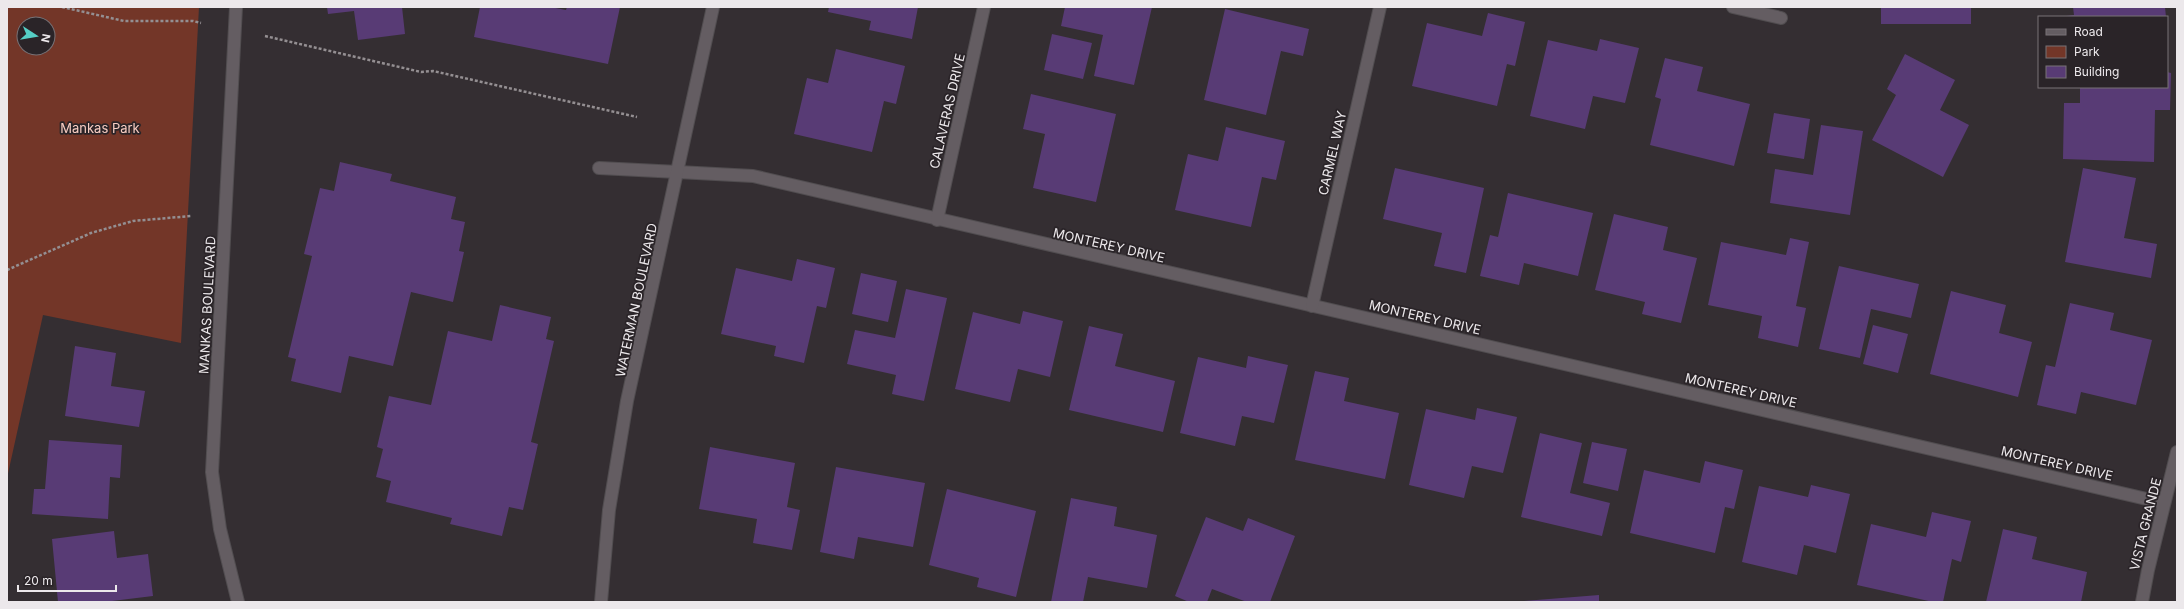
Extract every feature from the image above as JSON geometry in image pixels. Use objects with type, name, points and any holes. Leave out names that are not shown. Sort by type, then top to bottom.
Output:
[{"type":"street","name":"MANKAS BOULEVARD","points":[[236,7],[212,472],[220,528],[238,602]]},
{"type":"street","name":"WATERMAN BOULEVARD","points":[[601,602],[609,510],[628,401],[713,7]]},
{"type":"street","name":"CALAVERAS DRIVE","points":[[937,220],[984,7]]},
{"type":"street","name":"CARMEL WAY","points":[[1312,306],[1380,7]]},
{"type":"street","points":[[1733,7],[1781,18]]},
{"type":"street","name":"MONTEREY DRIVE","points":[[598,168],[753,176],[2164,504]]},
{"type":"street","name":"VISTA GRANDE","points":[[2142,602],[2148,570],[2177,452]]},
{"type":"path","points":[[62,7],[124,21],[193,21],[201,23]]},
{"type":"path","points":[[265,36],[421,72],[433,71],[637,117]]},
{"type":"path","points":[[7,270],[91,233],[133,221],[191,216]]},
{"type":"green space","name":"Mankas Park","points":[[7,7],[199,7],[181,343],[43,315],[7,478]]},
{"type":"building","points":[[327,7],[402,7],[405,34],[358,40],[354,11],[328,14]]},
{"type":"building","points":[[480,7],[550,7],[566,10],[567,7],[620,7],[608,64],[474,37]]},
{"type":"building","points":[[829,7],[918,7],[912,39],[869,30],[871,21],[828,12]]},
{"type":"building","points":[[1065,7],[1152,7],[1134,85],[1094,76],[1103,35],[1061,26]]},
{"type":"building","points":[[1881,7],[1971,7],[1971,24],[1881,24]]},
{"type":"building","points":[[2073,7],[2165,7],[2166,16],[2066,16],[2074,15]]},
{"type":"building","points":[[1225,9],[1309,29],[1303,56],[1281,51],[1266,115],[1204,100]]},
{"type":"building","points":[[1488,13],[1525,22],[1515,66],[1507,64],[1497,106],[1412,86],[1427,23],[1482,36]]},
{"type":"building","points":[[1052,34],[1092,43],[1083,79],[1044,70]]},
{"type":"building","points":[[1600,39],[1639,48],[1625,103],[1593,96],[1585,129],[1530,116],[1548,40],[1597,51]]},
{"type":"building","points":[[836,49],[905,66],[896,104],[884,101],[872,152],[794,134],[807,78],[828,83]]},
{"type":"building","points":[[1905,54],[1955,80],[1940,110],[1969,125],[1943,177],[1872,140],[1896,95],[1887,89]]},
{"type":"building","points":[[1665,58],[1703,67],[1697,91],[1750,104],[1734,166],[1650,145],[1661,99],[1655,97]]},
{"type":"building","points":[[2168,72],[2171,73],[2170,110],[2155,110],[2154,162],[2063,159],[2064,103],[2080,103],[2080,88],[2168,88]]},
{"type":"building","points":[[1031,94],[1116,114],[1096,202],[1033,188],[1045,134],[1023,129]]},
{"type":"building","points":[[1774,113],[1810,119],[1804,159],[1767,153]]},
{"type":"building","points":[[1821,125],[1863,131],[1850,215],[1770,203],[1775,169],[1813,175]]},
{"type":"building","points":[[1226,127],[1285,141],[1276,180],[1262,177],[1251,227],[1175,210],[1188,154],[1218,161]]},
{"type":"building","points":[[340,162],[392,174],[390,181],[456,197],[451,219],[465,222],[459,251],[464,252],[453,302],[411,292],[393,366],[349,356],[341,393],[291,381],[296,359],[288,357],[312,256],[304,254],[320,188],[334,191]]},
{"type":"building","points":[[1395,168],[1484,188],[1466,273],[1434,266],[1442,233],[1383,219]]},
{"type":"building","points":[[2083,168],[2136,178],[2124,238],[2157,244],[2151,278],[2065,262]]},
{"type":"building","points":[[1508,193],[1593,213],[1578,276],[1524,263],[1519,285],[1480,276],[1490,235],[1498,237]]},
{"type":"building","points":[[1614,214],[1668,227],[1663,250],[1697,258],[1681,323],[1642,314],[1645,302],[1595,290]]},
{"type":"building","points":[[1790,238],[1809,242],[1796,306],[1806,308],[1798,347],[1758,338],[1762,316],[1708,305],[1721,242],[1786,255]]},
{"type":"building","points":[[797,259],[835,268],[826,308],[817,306],[804,363],[774,356],[776,346],[721,334],[736,268],[792,281]]},
{"type":"building","points":[[1839,266],[1919,284],[1911,318],[1871,309],[1860,358],[1819,349]]},
{"type":"building","points":[[861,273],[897,281],[888,322],[852,314]]},
{"type":"building","points":[[906,289],[947,298],[924,401],[892,394],[896,375],[847,364],[855,330],[895,338]]},
{"type":"building","points":[[1951,291],[2006,305],[1999,333],[2032,342],[2018,397],[1930,374]]},
{"type":"building","points":[[2070,303],[2114,313],[2110,330],[2152,340],[2136,405],[2081,392],[2076,414],[2037,405],[2046,365],[2055,367]]},
{"type":"building","points":[[500,305],[551,317],[546,339],[554,341],[531,442],[538,444],[523,510],[509,507],[502,536],[450,524],[452,518],[386,502],[391,481],[376,477],[383,449],[377,447],[389,396],[431,405],[448,331],[492,341]]},
{"type":"building","points":[[1023,311],[1063,321],[1050,377],[1018,369],[1010,402],[955,389],[973,312],[1020,324]]},
{"type":"building","points":[[1873,325],[1908,334],[1898,373],[1863,364]]},
{"type":"building","points":[[1089,326],[1123,334],[1115,366],[1175,381],[1163,432],[1069,410]]},
{"type":"building","points":[[75,346],[116,353],[111,386],[145,391],[139,427],[65,416]]},
{"type":"building","points":[[1248,356],[1288,365],[1274,423],[1242,416],[1235,446],[1180,433],[1198,357],[1246,368]]},
{"type":"building","points":[[1315,371],[1349,378],[1344,401],[1399,413],[1385,479],[1295,460]]},
{"type":"building","points":[[1477,408],[1517,417],[1503,473],[1472,466],[1464,498],[1409,485],[1426,409],[1475,420]]},
{"type":"building","points":[[1540,433],[1582,443],[1570,493],[1610,503],[1602,536],[1521,517]]},
{"type":"building","points":[[49,440],[122,445],[120,478],[110,477],[108,519],[32,514],[34,489],[45,489]]},
{"type":"building","points":[[1592,442],[1627,449],[1618,491],[1583,483]]},
{"type":"building","points":[[710,447],[795,463],[787,507],[800,510],[792,550],[753,543],[757,519],[699,509]]},
{"type":"building","points":[[1705,461],[1743,470],[1734,509],[1725,507],[1715,553],[1630,533],[1644,470],[1700,483]]},
{"type":"building","points":[[836,467],[925,483],[913,547],[858,537],[854,559],[820,552]]},
{"type":"building","points":[[1811,485],[1850,494],[1836,553],[1804,545],[1797,575],[1742,562],[1759,486],[1808,497]]},
{"type":"building","points":[[947,489],[1036,511],[1016,597],[977,587],[979,578],[929,565]]},
{"type":"building","points":[[1071,498],[1117,507],[1114,526],[1157,535],[1147,588],[1088,577],[1083,602],[1051,602]]},
{"type":"building","points":[[1932,512],[1971,521],[1961,562],[1952,559],[1943,602],[1933,602],[1857,585],[1871,524],[1926,537]]},
{"type":"building","points":[[1206,517],[1243,531],[1248,518],[1295,536],[1270,602],[1247,602],[1212,589],[1207,602],[1189,602],[1175,596]]},
{"type":"building","points":[[2003,529],[2037,537],[2032,559],[2087,572],[2081,602],[1986,602]]},
{"type":"building","points":[[114,531],[117,558],[148,554],[153,596],[104,602],[58,602],[52,539]]},
{"type":"building","points":[[1599,595],[1599,602],[1524,602],[1524,601]]}]
